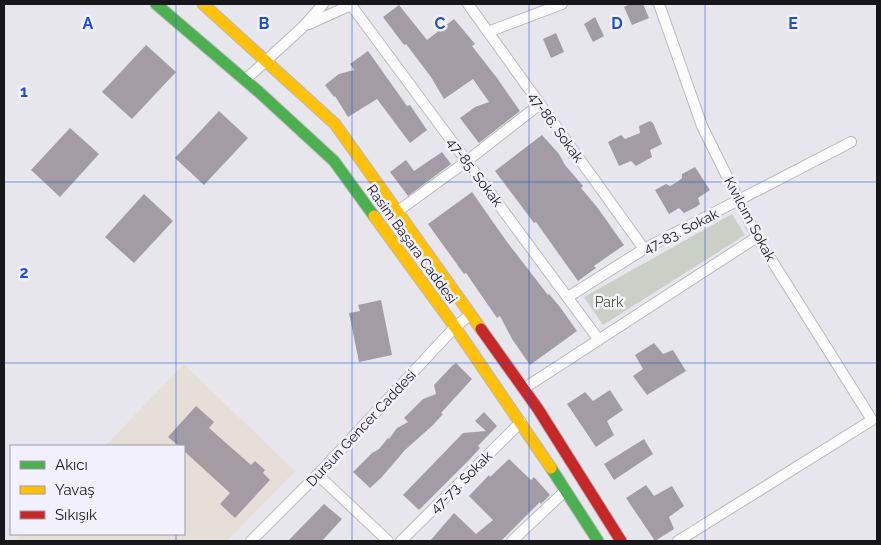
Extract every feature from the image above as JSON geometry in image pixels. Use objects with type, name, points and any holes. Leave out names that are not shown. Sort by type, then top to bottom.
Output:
[{"type":"street","name":"Rasim Başara Caddesi","points":[[156,4],[245,80],[334,161],[455,327],[521,422],[598,541]]},
{"type":"street","name":"Rasim Başara Caddesi","points":[[202,4],[335,124],[538,408],[620,541]]},
{"type":"street","points":[[245,80],[306,25],[323,4]]},
{"type":"street","points":[[306,25],[352,4]]},
{"type":"street","name":"47-85. Sokak","points":[[352,4],[599,340]]},
{"type":"street","name":"47-86. Sokak","points":[[468,4],[644,250]]},
{"type":"street","points":[[488,32],[562,4]]},
{"type":"street","name":"Kıvılcım Sokak","points":[[659,4],[702,126],[757,237],[872,420],[678,541]]},
{"type":"street","points":[[398,211],[467,161],[540,104]]},
{"type":"street","name":"47-83. Sokak","points":[[568,297],[644,250],[851,142]]},
{"type":"street","points":[[523,389],[757,237]]},
{"type":"street","name":"Dursun Gencer Caddesi","points":[[251,541],[318,474],[455,327],[470,315]]},
{"type":"street","name":"47-73. Sokak","points":[[400,541],[521,422]]},
{"type":"street","points":[[318,474],[388,541]]},
{"type":"street","points":[[512,541],[565,491]]},
{"type":"shaded area","points":[[184,364],[295,471],[227,541],[13,541],[19,535],[185,535],[185,445],[106,445]]},
{"type":"green space","name":"Park","points":[[732,214],[745,235],[603,325],[584,297]]},
{"type":"building","points":[[630,4],[643,4],[649,18],[632,25],[624,7]]},
{"type":"building","points":[[399,5],[427,40],[454,19],[475,44],[472,46],[520,111],[479,143],[460,118],[475,107],[489,102],[473,79],[444,99],[431,77],[383,17]]},
{"type":"building","points":[[595,17],[604,36],[593,42],[584,24]]},
{"type":"building","points":[[556,33],[564,52],[551,58],[543,39]]},
{"type":"building","points":[[146,45],[176,72],[132,119],[102,92]]},
{"type":"building","points":[[368,51],[407,106],[410,105],[427,130],[410,143],[377,99],[348,117],[335,96],[325,85],[339,74],[354,70],[350,64]]},
{"type":"building","points":[[219,111],[248,138],[204,185],[175,158]]},
{"type":"building","points":[[650,121],[653,123],[662,144],[650,150],[652,157],[636,166],[631,161],[619,166],[608,142],[621,135],[625,139],[640,133],[639,126]]},
{"type":"building","points":[[70,128],[99,154],[60,197],[31,170]]},
{"type":"building","points":[[542,135],[583,186],[581,188],[624,245],[594,266],[596,268],[578,281],[536,222],[534,223],[495,171]]},
{"type":"building","points":[[442,152],[451,164],[408,196],[390,172],[406,160],[414,171]]},
{"type":"building","points":[[695,167],[710,190],[698,198],[700,204],[696,207],[684,213],[679,208],[669,214],[655,190],[666,184],[670,186],[677,182],[682,178],[682,174]]},
{"type":"building","points":[[472,192],[507,242],[577,331],[530,365],[512,339],[500,316],[497,318],[466,273],[464,274],[428,224]]},
{"type":"building","points":[[144,194],[173,221],[134,263],[105,237]]},
{"type":"building","points":[[381,300],[392,355],[359,362],[349,313],[360,311],[358,305]]},
{"type":"building","points":[[654,343],[663,354],[673,350],[686,371],[647,395],[633,376],[643,369],[635,355]]},
{"type":"building","points":[[456,363],[472,379],[441,413],[443,414],[433,425],[405,450],[370,488],[353,472],[389,439],[397,428],[408,422],[404,418],[423,399],[436,394],[434,385]]},
{"type":"building","points":[[610,390],[623,410],[607,421],[614,435],[596,447],[567,404],[585,392],[593,401]]},
{"type":"building","points":[[196,406],[214,422],[209,428],[251,465],[255,461],[265,470],[263,473],[270,480],[235,518],[220,504],[230,493],[185,452],[185,445],[178,445],[168,437]]},
{"type":"building","points":[[484,412],[497,426],[478,446],[480,448],[470,459],[419,510],[403,495],[463,433],[486,431],[475,421]]},
{"type":"building","points":[[644,439],[653,454],[614,480],[604,464]]},
{"type":"building","points":[[509,459],[531,480],[534,477],[550,495],[541,504],[540,502],[501,541],[430,541],[454,513],[476,534],[493,520],[469,496],[489,475],[490,477]]},
{"type":"building","points":[[646,485],[654,496],[672,486],[684,506],[669,517],[674,529],[655,541],[626,498]]},
{"type":"building","points":[[324,504],[342,519],[322,541],[288,541]]},
{"type":"traffic: fast","points":[[156,4],[259,92],[334,161],[374,216]]},
{"type":"traffic: fast","points":[[551,468],[598,541]]},
{"type":"traffic: slow","points":[[203,4],[335,124],[481,329]]},
{"type":"traffic: slow","points":[[374,216],[455,327],[551,468]]},
{"type":"traffic: jam","points":[[481,329],[538,409],[621,541]]}]
